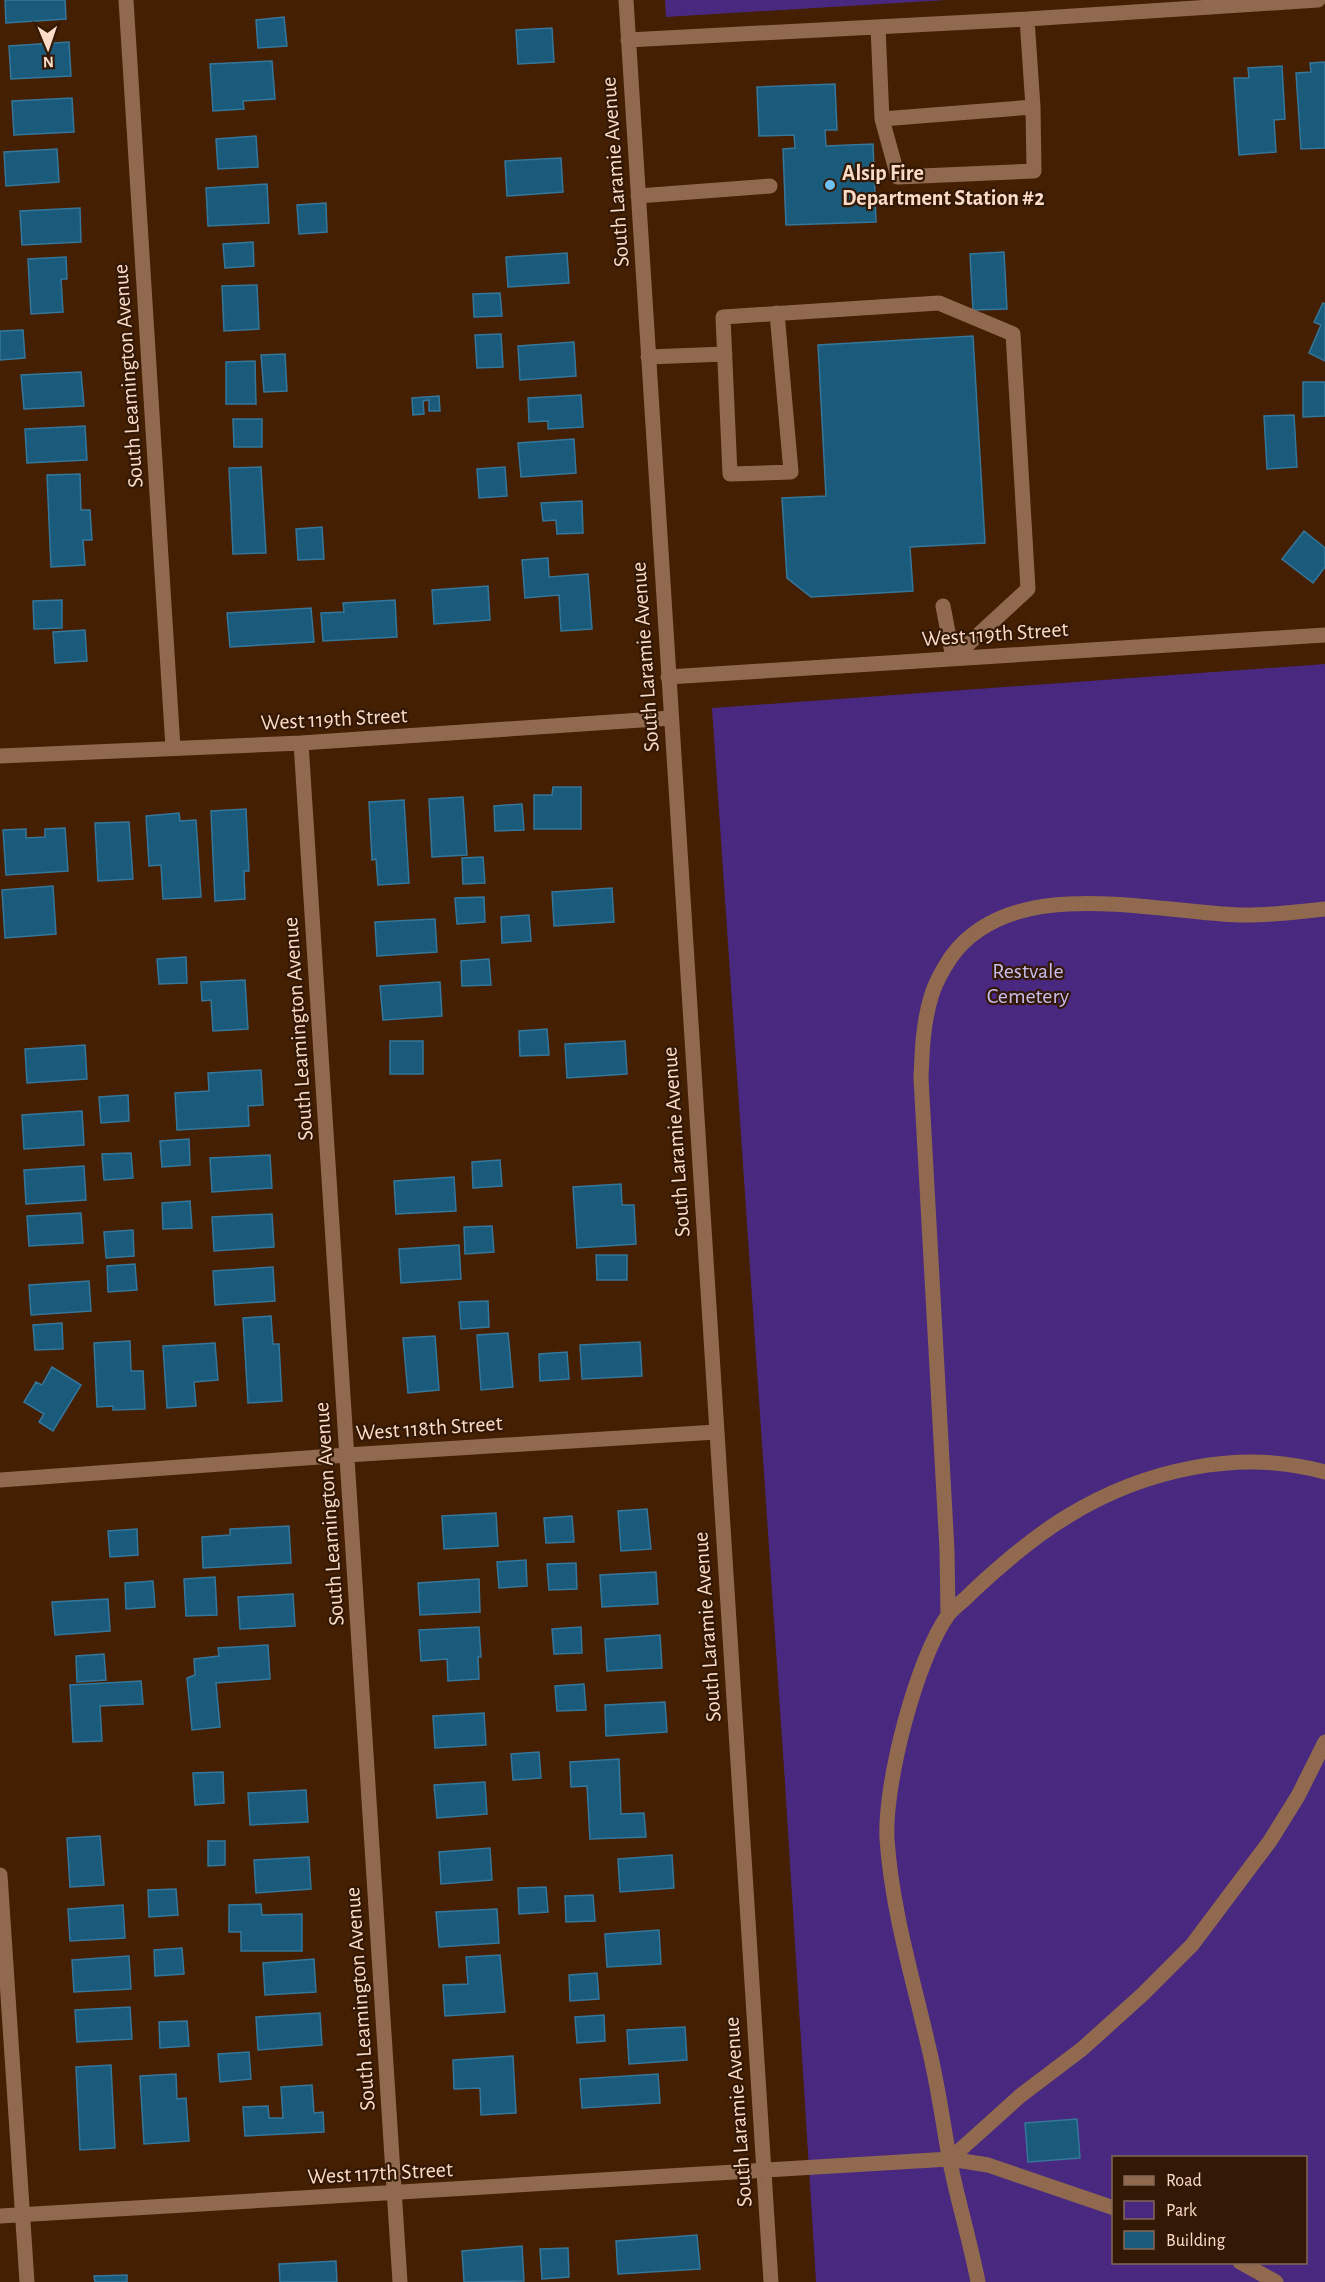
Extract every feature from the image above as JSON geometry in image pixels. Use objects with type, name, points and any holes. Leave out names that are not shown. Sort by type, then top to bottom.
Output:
[{"type":"street","name":"South Leamington Avenue","points":[[126,0],[173,748]]},
{"type":"street","name":"South Laramie Avenue","points":[[626,0],[771,2282]]},
{"type":"street","points":[[628,40],[1027,19],[1318,0]]},
{"type":"street","points":[[878,27],[882,120],[898,177],[1034,171],[1033,107],[1027,19]]},
{"type":"street","points":[[882,120],[1033,107]]},
{"type":"street","points":[[638,196],[770,186]]},
{"type":"street","points":[[777,313],[791,472],[730,474],[723,317],[777,313],[939,303],[1013,334],[1028,589],[953,658]]},
{"type":"street","points":[[648,357],[724,354]]},
{"type":"street","points":[[943,606],[953,658]]},
{"type":"street","name":"West 119th Street","points":[[668,677],[1325,635]]},
{"type":"street","name":"West 119th Street","points":[[0,756],[301,743],[671,718]]},
{"type":"street","name":"South Leamington Avenue","points":[[301,743],[400,2282]]},
{"type":"street","points":[[948,1615],[947,1550],[921,1078],[923,1035],[931,995],[944,968],[962,943],[989,924],[1017,912],[1050,905],[1081,903],[1241,915],[1325,909]]},
{"type":"street","name":"West 118th Street","points":[[0,1479],[716,1432]]},
{"type":"street","points":[[978,2282],[950,2159],[944,2117],[903,1945],[887,1838],[889,1795],[899,1747],[927,1656],[948,1615],[986,1580],[1048,1528],[1117,1490],[1197,1467],[1236,1462],[1269,1462],[1325,1472]]},
{"type":"street","points":[[950,2159],[1020,2096],[1082,2049],[1143,1994],[1192,1945],[1237,1888],[1270,1841],[1298,1796],[1325,1742]]},
{"type":"street","points":[[0,1875],[27,2282]]},
{"type":"street","name":"West 117th Street","points":[[0,2216],[950,2159],[988,2164],[1112,2208]]},
{"type":"street","points":[[1243,2264],[1276,2282]]},
{"type":"green space","points":[[665,0],[947,0],[666,17]]},
{"type":"green space","name":"Restvale Cemetery","points":[[1325,664],[1325,2282],[816,2282],[785,1783],[712,708]]},
{"type":"building","points":[[5,0],[65,0],[66,19],[6,23]]},
{"type":"building","points":[[284,17],[287,46],[258,48],[256,20]]},
{"type":"building","points":[[552,28],[554,62],[518,64],[516,30]]},
{"type":"building","points":[[69,42],[71,76],[11,79],[9,46]]},
{"type":"building","points":[[272,61],[275,99],[243,101],[244,109],[213,111],[210,64]]},
{"type":"building","points":[[1325,62],[1325,148],[1301,149],[1296,73],[1311,72],[1310,63]]},
{"type":"building","points":[[1282,66],[1285,119],[1274,120],[1276,152],[1239,155],[1234,78],[1249,78],[1248,68]]},
{"type":"building","name":"Alsip Fire Department Station #2","points":[[835,84],[837,130],[825,130],[826,146],[873,144],[876,222],[786,225],[783,149],[795,148],[794,135],[759,136],[757,87]]},
{"type":"building","points":[[72,98],[74,132],[14,135],[12,101]]},
{"type":"building","points":[[256,136],[258,167],[218,169],[216,139]]},
{"type":"building","points":[[57,149],[59,182],[6,186],[4,152]]},
{"type":"building","points":[[561,158],[563,192],[507,196],[505,161]]},
{"type":"building","points":[[267,184],[269,223],[208,226],[206,188]]},
{"type":"building","points":[[326,203],[327,232],[299,234],[297,205]]},
{"type":"building","points":[[80,208],[81,242],[22,245],[20,211]]},
{"type":"building","points":[[253,242],[254,266],[225,268],[223,244]]},
{"type":"building","points":[[1004,252],[1007,309],[973,310],[970,254]]},
{"type":"building","points":[[567,253],[569,283],[508,287],[506,257]]},
{"type":"building","points":[[66,257],[67,279],[61,279],[63,312],[31,314],[28,259]]},
{"type":"building","points":[[257,285],[259,329],[224,331],[222,286]]},
{"type":"building","points":[[500,293],[502,316],[474,317],[473,294]]},
{"type":"building","points":[[1323,303],[1325,304],[1325,361],[1309,353],[1321,325],[1314,322]]},
{"type":"building","points":[[23,330],[25,358],[0,360],[0,331]]},
{"type":"building","points":[[501,334],[503,367],[477,368],[475,335]]},
{"type":"building","points":[[973,336],[985,543],[910,547],[913,591],[811,597],[787,578],[782,498],[826,496],[818,345]]},
{"type":"building","points":[[574,342],[576,376],[520,380],[518,346]]},
{"type":"building","points":[[285,354],[287,391],[264,392],[261,355]]},
{"type":"building","points":[[255,361],[256,404],[226,404],[226,362]]},
{"type":"building","points":[[81,372],[84,406],[24,409],[21,375]]},
{"type":"building","points":[[1303,382],[1325,382],[1325,416],[1303,417]]},
{"type":"building","points":[[581,395],[583,427],[548,429],[548,421],[529,422],[528,398]]},
{"type":"building","points":[[439,396],[440,411],[429,411],[429,400],[423,401],[424,414],[413,415],[412,398]]},
{"type":"building","points":[[1294,415],[1297,467],[1267,469],[1264,416]]},
{"type":"building","points":[[233,419],[262,419],[262,447],[234,447]]},
{"type":"building","points":[[85,426],[87,460],[27,463],[25,429]]},
{"type":"building","points":[[574,439],[576,473],[521,477],[518,443]]},
{"type":"building","points":[[261,467],[266,553],[233,554],[229,468]]},
{"type":"building","points":[[505,467],[507,496],[479,498],[477,469]]},
{"type":"building","points":[[80,474],[81,510],[90,510],[92,540],[83,540],[85,565],[51,567],[47,475]]},
{"type":"building","points":[[582,501],[583,533],[557,534],[556,520],[543,521],[541,503]]},
{"type":"building","points":[[322,527],[324,559],[298,560],[296,529]]},
{"type":"building","points":[[1304,531],[1325,548],[1325,567],[1313,583],[1282,559]]},
{"type":"building","points":[[548,558],[549,577],[588,574],[592,629],[561,631],[559,595],[525,598],[522,560]]},
{"type":"building","points":[[488,586],[490,620],[434,624],[432,590]]},
{"type":"building","points":[[62,600],[62,628],[34,629],[33,601]]},
{"type":"building","points":[[395,600],[397,637],[323,641],[321,613],[344,612],[343,603]]},
{"type":"building","points":[[311,608],[314,642],[230,647],[227,613]]},
{"type":"building","points":[[85,630],[87,661],[55,663],[53,632]]},
{"type":"building","points":[[553,787],[581,787],[581,829],[534,829],[534,795],[552,795]]},
{"type":"building","points":[[463,797],[467,855],[432,857],[429,799]]},
{"type":"building","points":[[404,800],[409,883],[378,885],[376,859],[372,860],[369,802]]},
{"type":"building","points":[[522,804],[524,830],[495,831],[494,806]]},
{"type":"building","points":[[246,809],[249,871],[244,871],[245,899],[215,901],[211,811]]},
{"type":"building","points":[[179,813],[180,821],[196,820],[201,897],[163,899],[161,865],[149,866],[146,816]]},
{"type":"building","points":[[129,822],[133,879],[98,881],[95,823]]},
{"type":"building","points":[[65,828],[68,871],[6,875],[3,830],[26,829],[26,838],[45,837],[45,829]]},
{"type":"building","points":[[483,857],[485,883],[463,884],[462,858]]},
{"type":"building","points":[[53,886],[56,934],[5,938],[2,890]]},
{"type":"building","points":[[612,888],[614,922],[554,926],[552,892]]},
{"type":"building","points":[[484,897],[485,922],[457,924],[455,898]]},
{"type":"building","points":[[529,915],[531,941],[502,943],[501,917]]},
{"type":"building","points":[[435,919],[437,952],[377,956],[375,922]]},
{"type":"building","points":[[186,957],[187,983],[159,984],[157,959]]},
{"type":"building","points":[[489,959],[491,985],[462,986],[461,961]]},
{"type":"building","points":[[245,980],[248,1029],[213,1031],[211,1000],[202,1001],[201,982]]},
{"type":"building","points":[[440,982],[442,1016],[383,1020],[380,986]]},
{"type":"building","points":[[547,1029],[549,1055],[520,1056],[519,1031]]},
{"type":"building","points":[[390,1041],[423,1041],[423,1074],[390,1074]]},
{"type":"building","points":[[625,1041],[627,1074],[567,1078],[565,1044]]},
{"type":"building","points":[[85,1045],[87,1079],[27,1083],[25,1049]]},
{"type":"building","points":[[261,1070],[263,1105],[248,1106],[249,1126],[177,1130],[175,1093],[209,1091],[208,1073]]},
{"type":"building","points":[[128,1095],[129,1121],[101,1123],[99,1097]]},
{"type":"building","points":[[82,1111],[84,1145],[24,1149],[22,1115]]},
{"type":"building","points":[[189,1139],[190,1165],[162,1167],[160,1141]]},
{"type":"building","points":[[131,1153],[133,1178],[104,1180],[102,1154]]},
{"type":"building","points":[[270,1155],[272,1188],[212,1192],[210,1158]]},
{"type":"building","points":[[500,1160],[502,1186],[473,1188],[472,1162]]},
{"type":"building","points":[[84,1166],[86,1200],[26,1204],[24,1170]]},
{"type":"building","points":[[454,1177],[456,1211],[396,1214],[394,1181]]},
{"type":"building","points":[[621,1184],[622,1205],[634,1205],[636,1244],[577,1248],[573,1187]]},
{"type":"building","points":[[190,1201],[192,1228],[163,1229],[162,1203]]},
{"type":"building","points":[[81,1213],[83,1243],[29,1246],[27,1216]]},
{"type":"building","points":[[272,1214],[274,1247],[214,1251],[212,1217]]},
{"type":"building","points":[[492,1226],[494,1252],[465,1254],[464,1227]]},
{"type":"building","points":[[133,1230],[134,1256],[106,1258],[104,1232]]},
{"type":"building","points":[[459,1245],[461,1279],[401,1283],[399,1249]]},
{"type":"building","points":[[596,1255],[627,1255],[627,1280],[597,1280]]},
{"type":"building","points":[[135,1264],[137,1290],[108,1292],[107,1266]]},
{"type":"building","points":[[273,1267],[275,1301],[215,1305],[213,1271]]},
{"type":"building","points":[[89,1281],[91,1311],[31,1315],[29,1285]]},
{"type":"building","points":[[488,1301],[489,1327],[461,1329],[459,1302]]},
{"type":"building","points":[[271,1316],[273,1344],[279,1344],[282,1401],[248,1403],[243,1318]]},
{"type":"building","points":[[62,1323],[63,1349],[35,1350],[33,1325]]},
{"type":"building","points":[[508,1333],[513,1387],[481,1390],[477,1335]]},
{"type":"building","points":[[435,1336],[439,1390],[408,1393],[403,1338]]},
{"type":"building","points":[[130,1341],[131,1371],[143,1371],[145,1409],[113,1410],[113,1406],[97,1407],[94,1343]]},
{"type":"building","points":[[640,1342],[642,1376],[582,1379],[580,1345]]},
{"type":"building","points":[[215,1343],[218,1380],[194,1382],[196,1406],[167,1408],[163,1346]]},
{"type":"building","points":[[567,1352],[569,1379],[540,1381],[539,1354]]},
{"type":"building","points":[[52,1367],[81,1385],[53,1431],[39,1422],[44,1414],[24,1402],[36,1382],[42,1385]]},
{"type":"building","points":[[647,1509],[651,1549],[621,1551],[618,1511]]},
{"type":"building","points":[[496,1513],[498,1546],[444,1549],[442,1516]]},
{"type":"building","points":[[572,1516],[574,1542],[546,1543],[544,1518]]},
{"type":"building","points":[[289,1526],[291,1563],[203,1568],[202,1537],[230,1535],[230,1529]]},
{"type":"building","points":[[137,1529],[138,1555],[110,1557],[108,1531]]},
{"type":"building","points":[[526,1560],[527,1586],[499,1588],[497,1562]]},
{"type":"building","points":[[576,1563],[577,1589],[549,1590],[547,1564]]},
{"type":"building","points":[[656,1572],[658,1604],[602,1607],[600,1575]]},
{"type":"building","points":[[215,1577],[217,1615],[186,1616],[184,1579]]},
{"type":"building","points":[[479,1579],[480,1612],[420,1615],[418,1583]]},
{"type":"building","points":[[153,1581],[155,1607],[126,1609],[125,1583]]},
{"type":"building","points":[[293,1594],[295,1626],[240,1629],[238,1597]]},
{"type":"building","points":[[108,1599],[110,1631],[55,1635],[52,1602]]},
{"type":"building","points":[[479,1627],[481,1657],[478,1657],[479,1679],[448,1681],[447,1659],[421,1661],[419,1630]]},
{"type":"building","points":[[581,1627],[582,1653],[554,1654],[552,1629]]},
{"type":"building","points":[[660,1635],[662,1668],[607,1671],[605,1639]]},
{"type":"building","points":[[268,1645],[270,1679],[216,1683],[220,1727],[192,1730],[187,1678],[195,1675],[194,1659],[219,1656],[218,1648]]},
{"type":"building","points":[[104,1654],[106,1680],[77,1682],[76,1656]]},
{"type":"building","points":[[141,1681],[143,1704],[100,1706],[102,1741],[73,1742],[70,1685]]},
{"type":"building","points":[[584,1684],[586,1710],[557,1711],[555,1686]]},
{"type":"building","points":[[665,1702],[667,1732],[606,1736],[605,1705]]},
{"type":"building","points":[[484,1713],[486,1745],[435,1748],[433,1716]]},
{"type":"building","points":[[539,1752],[541,1778],[513,1780],[511,1754]]},
{"type":"building","points":[[619,1759],[621,1814],[644,1813],[646,1837],[590,1839],[587,1786],[571,1787],[570,1762]]},
{"type":"building","points":[[223,1772],[224,1803],[195,1805],[193,1773]]},
{"type":"building","points":[[485,1782],[487,1814],[437,1818],[434,1785]]},
{"type":"building","points":[[306,1790],[308,1822],[250,1825],[248,1793]]},
{"type":"building","points":[[100,1836],[104,1885],[70,1887],[67,1838]]},
{"type":"building","points":[[208,1841],[225,1841],[225,1865],[208,1866]]},
{"type":"building","points":[[490,1848],[492,1880],[441,1884],[439,1852]]},
{"type":"building","points":[[672,1855],[674,1888],[620,1892],[618,1859]]},
{"type":"building","points":[[309,1857],[311,1889],[256,1893],[254,1860]]},
{"type":"building","points":[[546,1887],[548,1912],[519,1914],[518,1888]]},
{"type":"building","points":[[176,1889],[178,1915],[149,1917],[148,1890]]},
{"type":"building","points":[[593,1895],[595,1921],[566,1922],[565,1896]]},
{"type":"building","points":[[261,1904],[262,1915],[302,1914],[302,1951],[241,1951],[241,1932],[229,1932],[229,1905]]},
{"type":"building","points":[[123,1905],[125,1938],[70,1941],[68,1909]]},
{"type":"building","points":[[497,1909],[499,1943],[439,1947],[436,1912]]},
{"type":"building","points":[[659,1930],[661,1964],[607,1967],[605,1934]]},
{"type":"building","points":[[182,1948],[184,1974],[155,1976],[154,1950]]},
{"type":"building","points":[[500,1955],[505,2012],[445,2016],[443,1985],[468,1984],[466,1957]]},
{"type":"building","points":[[129,1956],[131,1989],[74,1992],[72,1960]]},
{"type":"building","points":[[314,1959],[316,1992],[265,1995],[263,1963]]},
{"type":"building","points":[[597,1973],[599,1999],[570,2001],[569,1975]]},
{"type":"building","points":[[130,2007],[132,2039],[77,2042],[75,2010]]},
{"type":"building","points":[[320,2013],[322,2045],[258,2050],[256,2017]]},
{"type":"building","points":[[604,2015],[605,2041],[577,2043],[575,2017]]},
{"type":"building","points":[[187,2021],[189,2046],[160,2048],[159,2022]]},
{"type":"building","points":[[685,2027],[687,2060],[629,2064],[627,2030]]},
{"type":"building","points":[[249,2052],[251,2079],[220,2082],[218,2054]]},
{"type":"building","points":[[513,2056],[516,2113],[481,2115],[480,2088],[454,2089],[453,2060]]},
{"type":"building","points":[[111,2065],[115,2148],[80,2150],[76,2067]]},
{"type":"building","points":[[176,2074],[177,2099],[186,2098],[189,2141],[144,2144],[140,2076]]},
{"type":"building","points":[[658,2074],[660,2103],[582,2108],[580,2079]]},
{"type":"building","points":[[312,2085],[314,2113],[323,2112],[324,2132],[245,2136],[243,2107],[268,2106],[269,2118],[283,2118],[281,2087]]},
{"type":"building","points":[[1077,2119],[1080,2158],[1028,2162],[1025,2123]]},
{"type":"building","points":[[697,2235],[700,2269],[618,2274],[616,2241]]},
{"type":"building","points":[[522,2246],[524,2281],[464,2282],[462,2251]]},
{"type":"building","points":[[568,2248],[569,2277],[542,2279],[540,2249]]},
{"type":"building","points":[[336,2261],[337,2282],[280,2282],[279,2264]]},
{"type":"building","points":[[127,2275],[127,2282],[95,2282],[94,2276]]},
{"type":"place","name":"Alsip Fire Department Station #2","points":[[830,185]]}]
